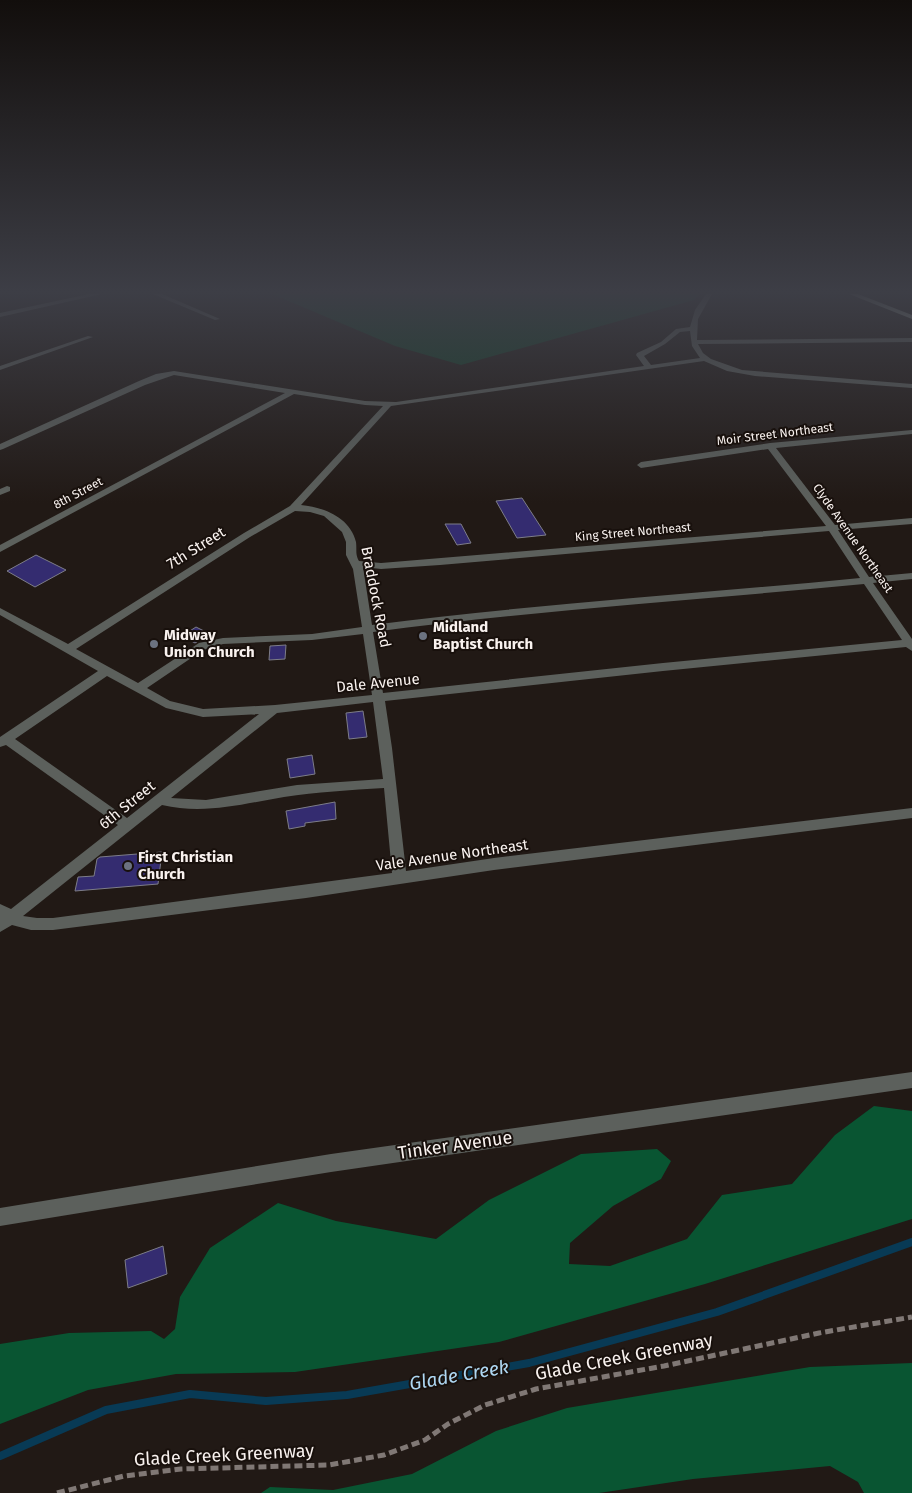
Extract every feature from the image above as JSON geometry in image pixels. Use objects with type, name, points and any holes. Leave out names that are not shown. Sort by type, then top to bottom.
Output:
[{"type":"street","points":[[0,368],[13,364]]},
{"type":"street","points":[[646,364],[649,368]]},
{"type":"street","points":[[0,447],[142,383],[159,376],[174,373],[365,403],[389,404],[421,402],[680,364]]},
{"type":"street","points":[[716,364],[731,369],[770,375],[912,386]]},
{"type":"street","name":"8th Street","points":[[0,549],[294,391]]},
{"type":"street","name":"7th Street","points":[[67,650],[247,535],[293,508],[389,404]]},
{"type":"street","name":"Moir Street Northeast","points":[[641,465],[770,446],[912,432]]},
{"type":"street","name":"Clyde Avenue Northeast","points":[[770,446],[824,515],[866,581],[911,644]]},
{"type":"street","name":"Braddock Road","points":[[293,508],[312,509],[340,522],[350,541],[351,556],[357,564],[390,783],[400,878]]},
{"type":"street","name":"King Street Northeast","points":[[357,564],[381,566],[440,562],[912,521]]},
{"type":"street","points":[[138,690],[193,651],[210,643],[293,639],[493,614],[667,600],[912,576]]},
{"type":"street","name":"Dale Avenue","points":[[1,613],[166,704],[204,713],[275,709],[911,644]]},
{"type":"street","points":[[106,671],[3,741],[128,825]]},
{"type":"street","name":"6th Street","points":[[4,918],[128,825],[275,709]]},
{"type":"street","points":[[160,800],[174,804],[208,805],[285,792],[390,783]]},
{"type":"street","name":"Vale Avenue Northeast","points":[[4,918],[37,925],[53,924],[306,892],[504,863],[912,814]]},
{"type":"street","name":"Tinker Avenue","points":[[0,1218],[58,1206],[331,1163],[912,1080]]},
{"type":"path","name":"Glade Creek Greenway","points":[[58,1493],[134,1474],[181,1469],[329,1464],[384,1455],[425,1440],[448,1424],[485,1405],[536,1389],[664,1366],[819,1333],[912,1318]]},
{"type":"green space","points":[[874,1106],[912,1111],[912,1219],[705,1284],[499,1342],[295,1372],[176,1374],[88,1390],[0,1424],[0,1344],[69,1333],[151,1331],[164,1339],[175,1329],[180,1297],[210,1248],[278,1203],[336,1221],[436,1239],[489,1200],[581,1154],[657,1149],[671,1161],[661,1179],[613,1206],[570,1243],[569,1264],[610,1266],[687,1239],[722,1195],[792,1184],[835,1135]]},
{"type":"green space","points":[[912,1363],[912,1493],[864,1493],[858,1482],[830,1466],[693,1479],[599,1493],[261,1493],[270,1487],[333,1490],[412,1474],[496,1431],[567,1408],[810,1367]]},
{"type":"building","points":[[522,498],[546,535],[517,538],[496,501]]},
{"type":"building","points":[[445,524],[461,524],[471,543],[457,545]]},
{"type":"building","points":[[36,555],[66,570],[35,587],[7,571]]},
{"type":"building","points":[[196,627],[210,634],[195,643],[182,636]]},
{"type":"building","points":[[286,645],[285,659],[269,660],[270,646]]},
{"type":"building","points":[[363,711],[367,737],[349,739],[346,713]]},
{"type":"building","points":[[312,755],[315,774],[290,778],[287,759]]},
{"type":"building","points":[[335,802],[336,819],[305,823],[305,826],[289,829],[286,811]]},
{"type":"building","name":"First Christian Church","points":[[162,852],[158,884],[75,891],[78,877],[94,876],[97,859],[100,857]]},
{"type":"building","points":[[163,1246],[167,1274],[128,1288],[125,1260]]},
{"type":"waterway","name":"Glade Creek","points":[[0,1456],[106,1410],[190,1394],[266,1401],[347,1395],[529,1363],[717,1312],[912,1242]]},
{"type":"place","name":"Midland Baptist Church","points":[[423,636]]},
{"type":"place","name":"Midway Union Church","points":[[154,644]]},
{"type":"place","name":"First Christian Church","points":[[128,866]]}]
